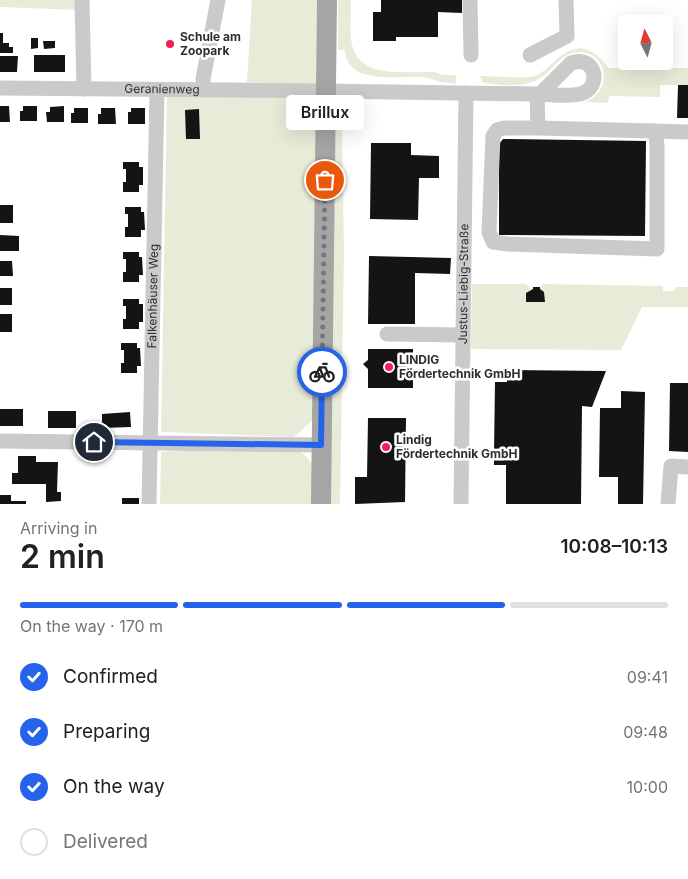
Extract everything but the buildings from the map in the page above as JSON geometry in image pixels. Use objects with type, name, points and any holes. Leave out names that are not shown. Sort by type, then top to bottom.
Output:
[{"type":"main road","points":[[321,504],[327,0]]},
{"type":"street","points":[[82,0],[84,89]]},
{"type":"street","points":[[204,90],[203,79],[218,0]]},
{"type":"street","points":[[470,0],[471,55]]},
{"type":"street","points":[[530,55],[567,36],[566,0]]},
{"type":"street","name":"Geranienweg","points":[[0,88],[326,90]]},
{"type":"street","name":"Falkenhäuser Weg","points":[[149,504],[157,90]]},
{"type":"street","points":[[326,90],[538,94],[538,128]]},
{"type":"street","name":"Justus-Liebig-Straße","points":[[461,504],[466,93]]},
{"type":"street","points":[[653,131],[656,136],[657,146],[657,249],[493,242],[489,232],[493,136],[497,130],[504,128],[538,128],[653,131],[688,132]]},
{"type":"street","points":[[464,238],[491,236]]},
{"type":"street","points":[[387,334],[463,335]]},
{"type":"street","points":[[0,441],[321,445]]},
{"type":"street","points":[[668,504],[671,466],[688,467]]},
{"type":"green space","points":[[0,0],[80,0],[80,10],[0,7]]},
{"type":"green space","points":[[252,0],[317,0],[316,84],[247,82]]},
{"type":"green space","points":[[338,0],[351,0],[351,39],[355,52],[362,62],[372,68],[383,71],[434,72],[443,75],[456,75],[456,84],[424,77],[375,76],[363,74],[354,69],[348,61],[345,50],[338,50]]},
{"type":"green space","points":[[585,49],[600,58],[609,68],[618,68],[618,70],[673,70],[673,68],[688,68],[688,85],[660,85],[660,97],[609,96],[608,103],[584,102],[593,98],[599,91],[603,83],[604,74],[602,66],[597,59],[590,54],[580,52],[574,52],[564,57],[542,77],[529,83],[505,85],[482,82],[480,76],[535,76],[572,50]]},
{"type":"green space","points":[[167,96],[298,97],[316,111],[315,418],[294,437],[161,432]],"holes":[[[185,110],[199,110],[199,139],[186,139]]]},
{"type":"green space","points":[[335,127],[342,127],[344,252],[340,504],[329,504],[332,226],[335,199]]},
{"type":"green space","points":[[472,284],[526,284],[531,289],[526,293],[526,301],[544,301],[544,292],[540,289],[543,284],[663,286],[663,291],[674,291],[675,287],[688,287],[688,307],[642,307],[621,350],[471,349]]},
{"type":"green space","points":[[195,449],[297,450],[309,460],[312,466],[314,473],[313,504],[160,504],[161,452]]},
{"type":"way so far","points":[[322,372],[325,180]]},
{"type":"place","name":"Schule am Zoopark","points":[[170,44]]},
{"type":"place","name":"Brillux","points":[[325,180]]},
{"type":"place","name":"LINDIG Fördertechnik GmbH","points":[[389,367]]},
{"type":"place","name":"Lindig Fördertechnik GmbH","points":[[386,447]]},
{"type":"route","points":[[94,442],[321,445],[322,372]]}]
